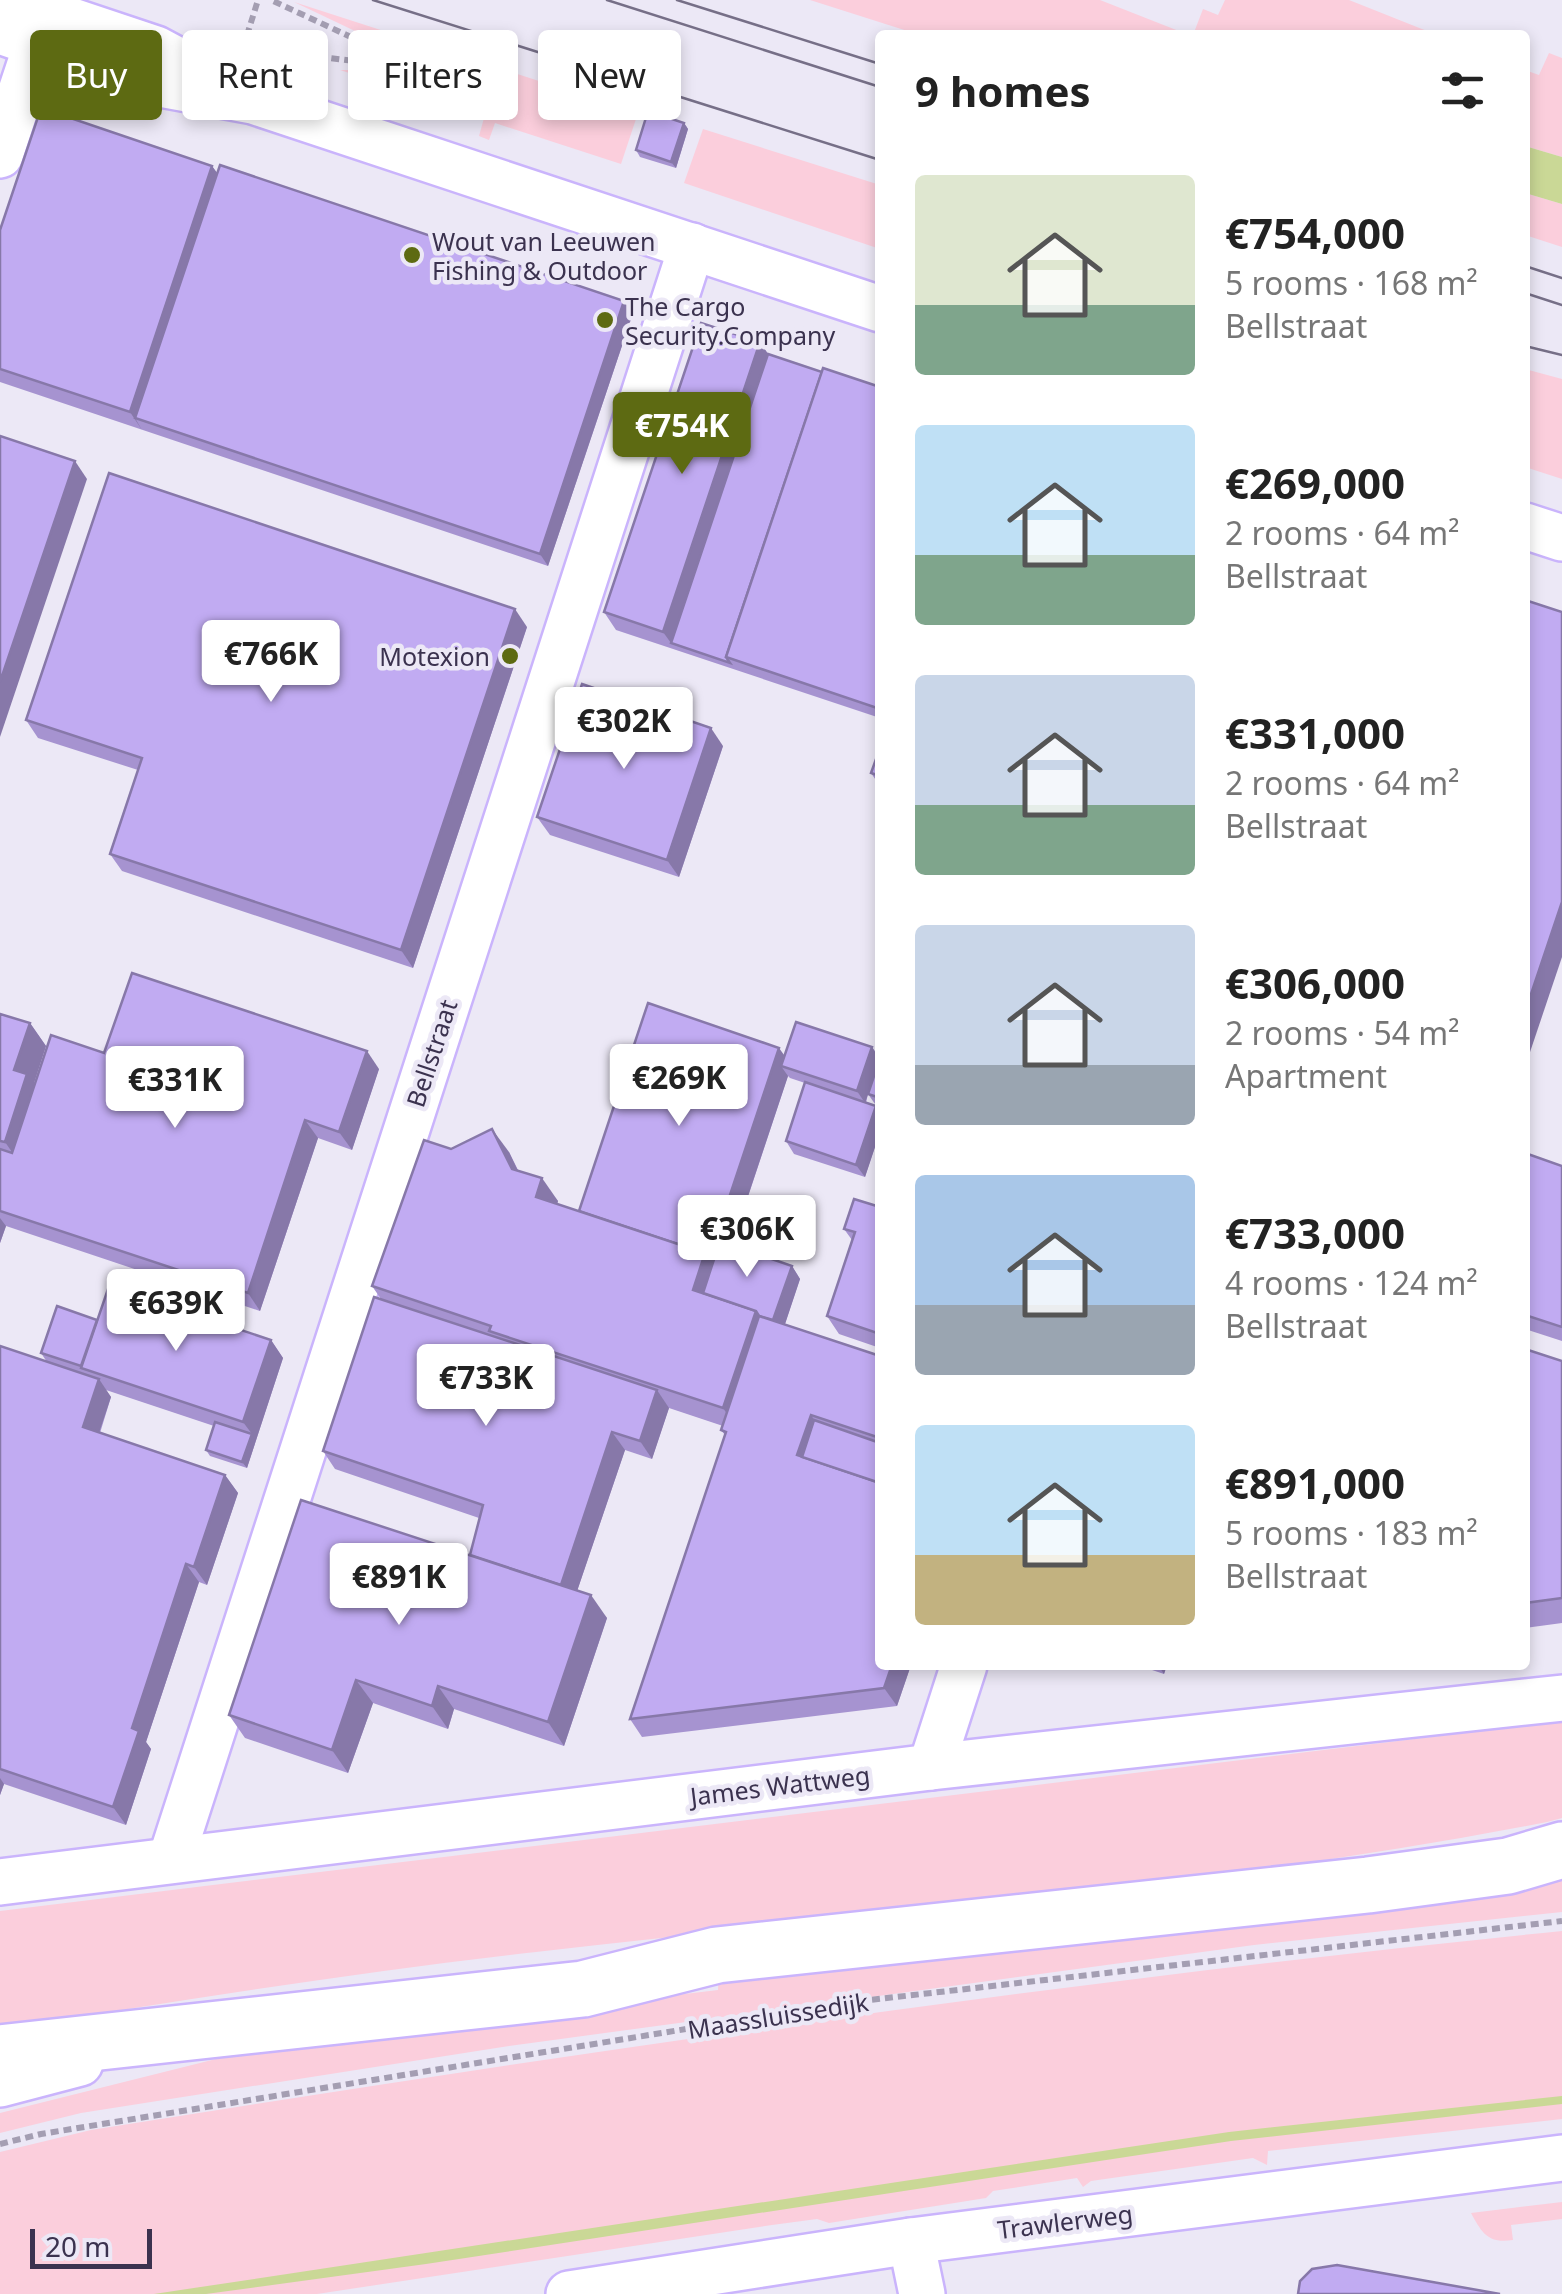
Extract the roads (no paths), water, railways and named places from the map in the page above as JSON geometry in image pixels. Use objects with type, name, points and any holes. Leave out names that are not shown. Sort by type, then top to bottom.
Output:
[{"type":"street","points":[[0,155],[23,22],[144,81],[253,101],[875,307]]},
{"type":"street","name":"Bellstraat","points":[[171,1859],[692,246]]},
{"type":"street","points":[[1530,528],[1562,538]]},
{"type":"street","points":[[931,1766],[962,1670]]},
{"type":"street","name":"James Wattweg","points":[[0,1882],[931,1766],[1562,1698]]},
{"type":"street","points":[[0,2053],[583,1989],[717,1955],[1368,1885],[1508,1866],[1562,1850]]},
{"type":"street","points":[[0,2084],[168,2037]]},
{"type":"street","name":"Trawlerweg","points":[[568,2294],[911,2241],[1562,2158]]},
{"type":"street","points":[[911,2241],[922,2294]]},
{"type":"tram line","points":[[373,0],[875,158]]},
{"type":"tram line","points":[[607,0],[875,85]]},
{"type":"tram line","points":[[677,0],[875,62]]},
{"type":"tram line","points":[[1530,268],[1562,278]]},
{"type":"tram line","points":[[1530,295],[1562,305]]},
{"type":"tram line","points":[[1530,347],[1562,355]]},
{"type":"place","name":"Wout van Leeuwen Fishing & Outdoor","points":[[412,255]]},
{"type":"place","name":"The Cargo Security.Company","points":[[605,320]]},
{"type":"place","name":"Motexion","points":[[510,656]]}]
